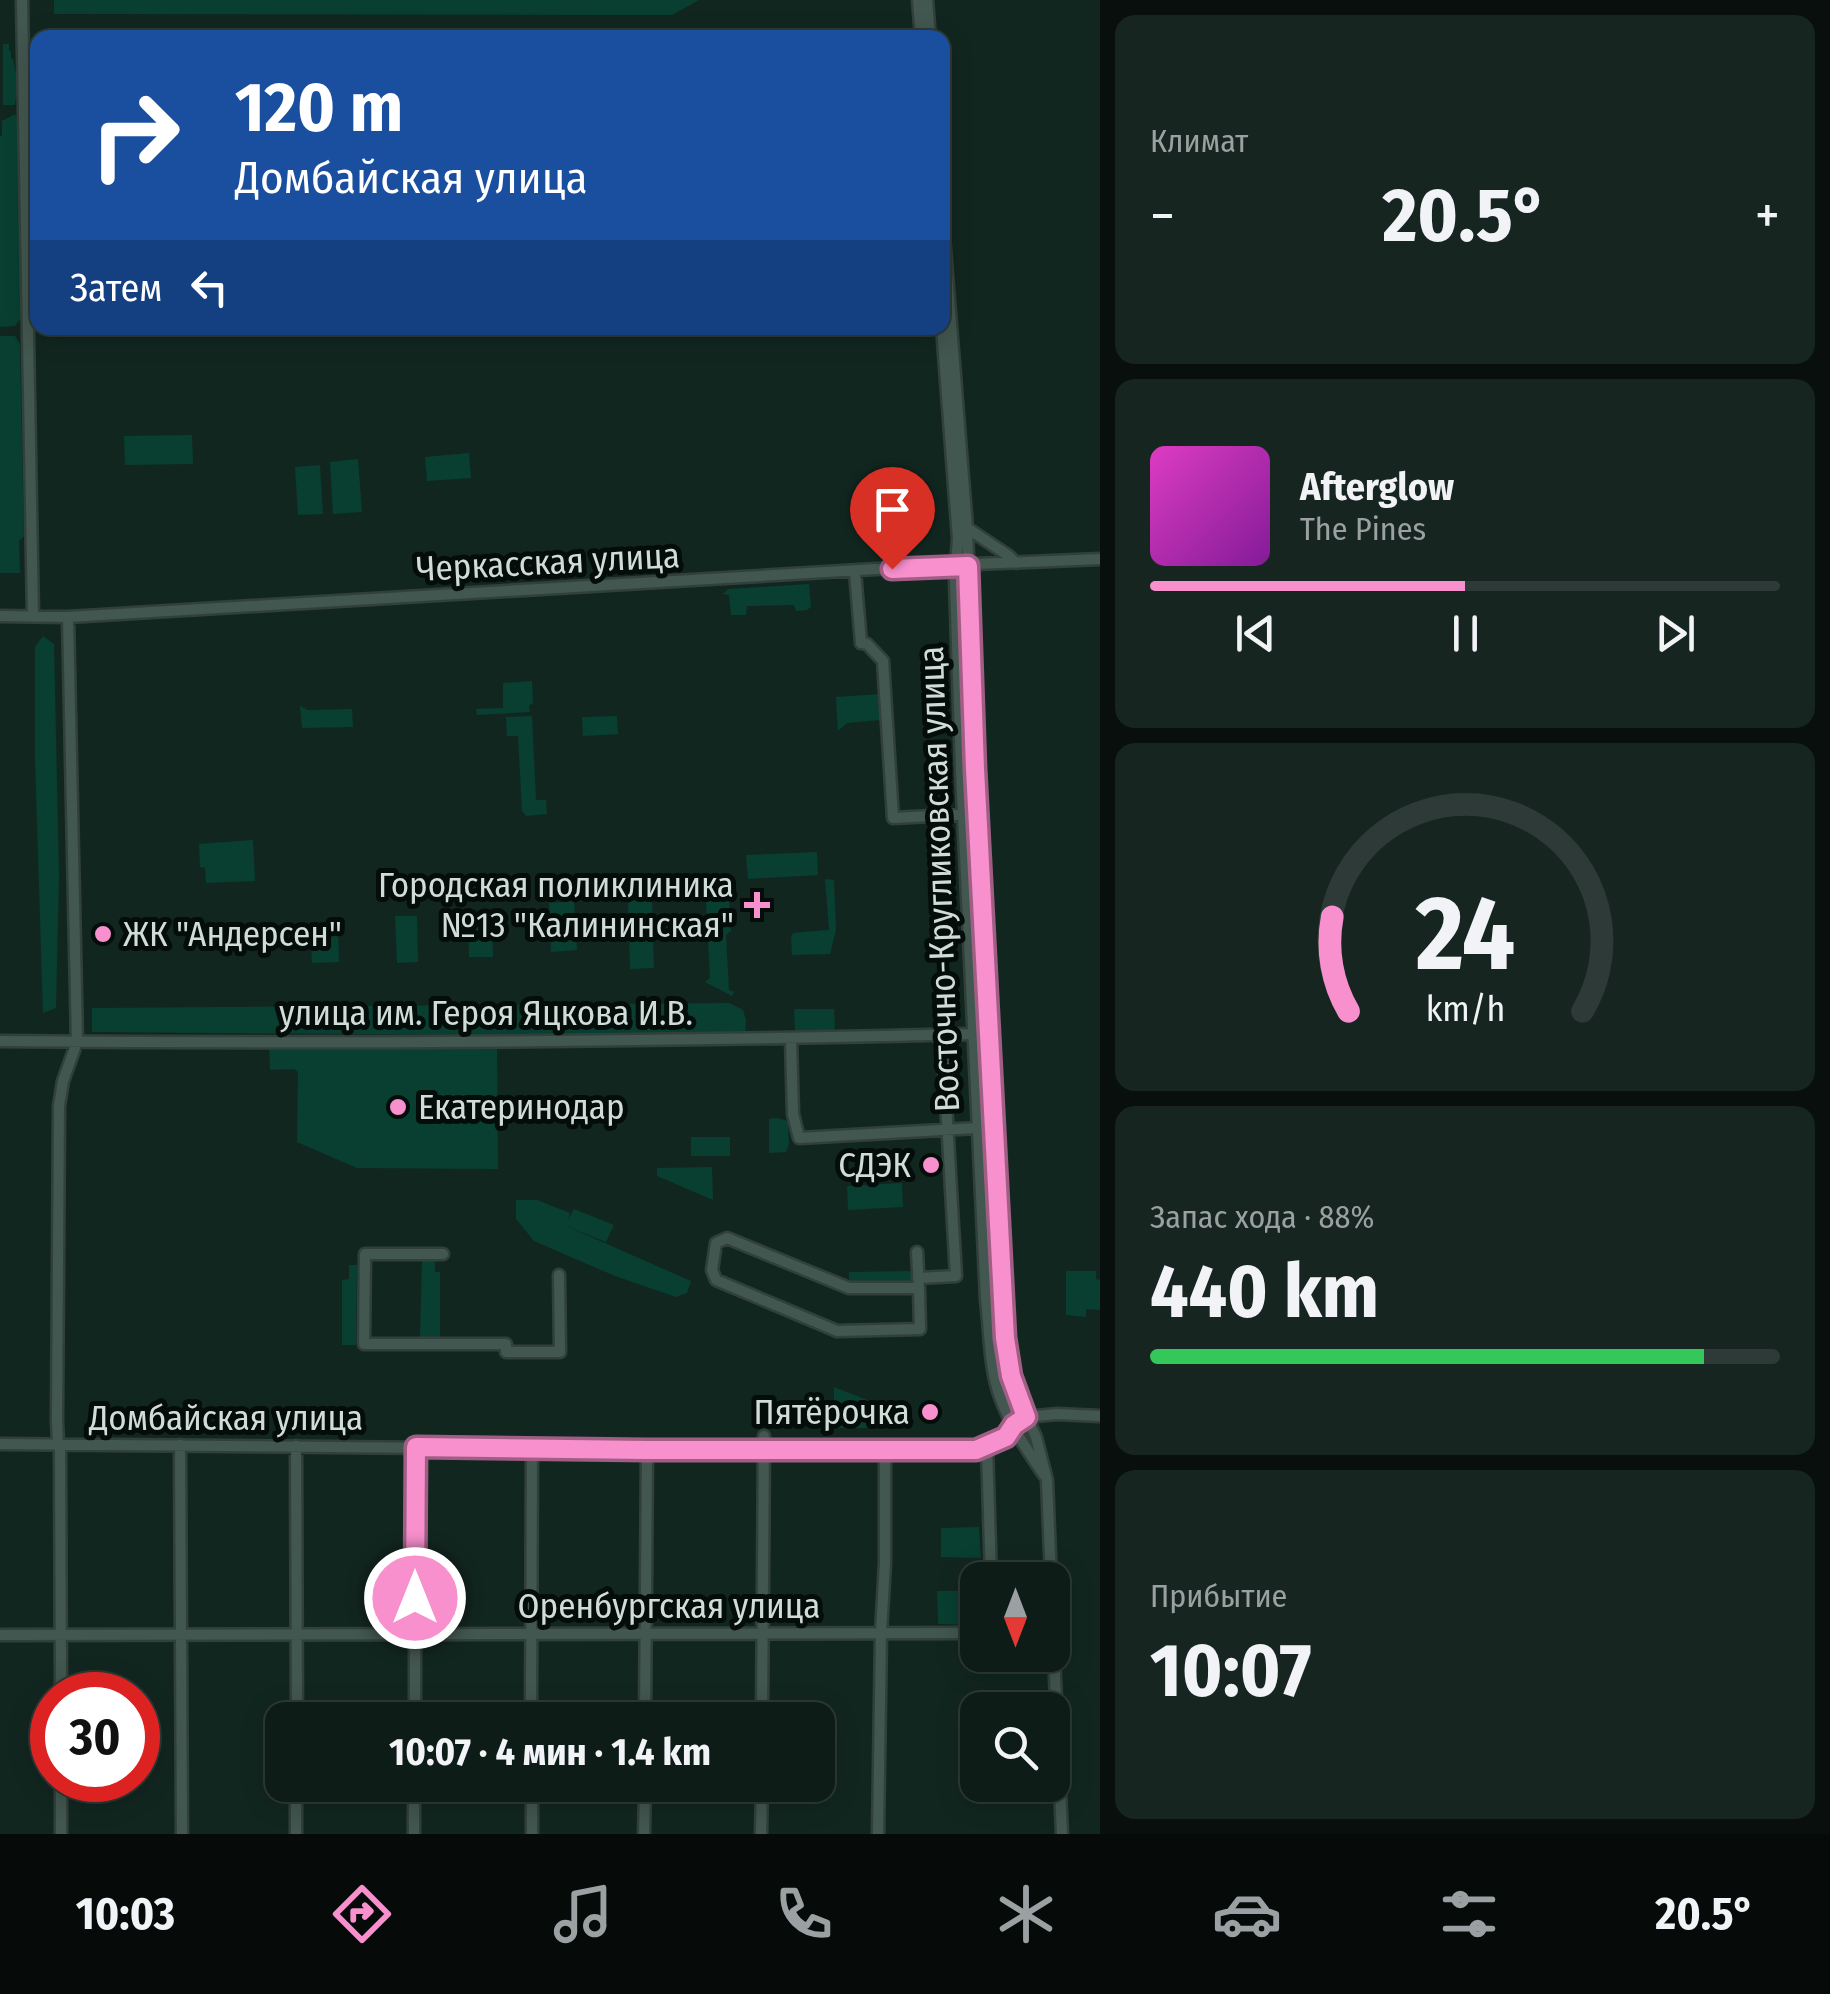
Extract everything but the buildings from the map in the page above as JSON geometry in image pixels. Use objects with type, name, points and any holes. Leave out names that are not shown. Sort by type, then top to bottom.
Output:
[{"type":"street","points":[[22,0],[33,616]]},
{"type":"street","points":[[918,0],[920,30]]},
{"type":"street","points":[[927,0],[929,30]]},
{"type":"street","name":"Восточно-Кругликовская улица","points":[[950,312],[967,528],[977,814],[1005,1338],[1011,1376],[1036,1437],[1047,1480],[1050,1562]]},
{"type":"street","name":"Восточно-Кругликовская улица","points":[[943,335],[958,538],[955,566],[963,814],[986,1300],[1000,1396],[1024,1448],[1047,1480]]},
{"type":"street","points":[[967,528],[1016,564]]},
{"type":"street","name":"Черкасская улица","points":[[0,616],[68,617],[1100,559]]},
{"type":"street","points":[[856,572],[861,642],[882,661],[893,818],[977,814]]},
{"type":"street","points":[[61,1672],[59,1106],[62,1081],[77,1042],[68,617]]},
{"type":"street","points":[[917,1252],[919,1283],[920,1330],[837,1331],[716,1280],[712,1270],[716,1243],[727,1238],[848,1288],[919,1283],[956,1276],[942,1034]]},
{"type":"street","name":"улица им. Героя Яцкова И.В.","points":[[0,1041],[504,1043],[972,1034]]},
{"type":"street","points":[[791,1039],[794,1114],[799,1138],[977,1128]]},
{"type":"street","points":[[443,1254],[365,1254],[364,1344],[506,1344],[506,1352],[560,1352],[558,1275]]},
{"type":"street","points":[[990,1339],[1005,1338]]},
{"type":"street","points":[[1036,1437],[1046,1420],[1057,1414]]},
{"type":"street","points":[[990,1562],[987,1447],[1006,1437],[1026,1417],[1100,1416]]},
{"type":"street","points":[[762,1702],[764,1436]]},
{"type":"street","name":"Домбайская улица","points":[[0,1444],[647,1450],[987,1447]]},
{"type":"street","points":[[180,1445],[182,1834]]},
{"type":"street","points":[[296,1446],[297,1702]]},
{"type":"street","points":[[414,1702],[416,1447]]},
{"type":"street","points":[[532,1448],[532,1702]]},
{"type":"street","points":[[878,1834],[886,1563],[885,1449]]},
{"type":"street","points":[[645,1702],[647,1450]]},
{"type":"street","name":"Оренбургская улица","points":[[0,1634],[960,1632]]},
{"type":"street","points":[[1055,1672],[1062,1834]]},
{"type":"street","points":[[61,1802],[61,1834]]},
{"type":"street","points":[[296,1802],[296,1834]]},
{"type":"street","points":[[414,1802],[414,1834]]},
{"type":"street","points":[[532,1802],[532,1834]]},
{"type":"street","points":[[644,1834],[645,1802]]},
{"type":"street","points":[[762,1802],[762,1834]]},
{"type":"green space","points":[[54,0],[699,0],[672,15],[54,14]]},
{"type":"green space","points":[[3,44],[9,44],[13,59],[18,85],[15,105],[3,105]]},
{"type":"green space","points":[[15,114],[21,318],[15,326],[0,327],[0,136],[2,121]]},
{"type":"green space","points":[[0,336],[15,336],[20,344],[24,536],[19,541],[20,573],[0,573]]},
{"type":"green space","points":[[192,435],[193,464],[125,465],[124,436]]},
{"type":"green space","points":[[469,453],[471,478],[427,481],[425,457]]},
{"type":"green space","points":[[358,459],[362,512],[333,514],[330,462]]},
{"type":"green space","points":[[320,465],[323,514],[298,515],[295,467]]},
{"type":"green space","points":[[809,584],[811,607],[807,610],[796,611],[794,605],[747,606],[746,615],[731,615],[729,595],[723,594],[728,589]]},
{"type":"green space","points":[[43,636],[54,644],[59,875],[56,1008],[43,1013],[35,647]]},
{"type":"green space","points":[[532,681],[530,712],[477,715],[476,709],[503,708],[503,683]]},
{"type":"green space","points":[[881,694],[880,720],[847,723],[838,731],[836,697]]},
{"type":"green space","points":[[300,706],[308,710],[352,709],[353,727],[302,728]]},
{"type":"green space","points":[[532,716],[536,800],[546,800],[547,814],[526,816],[522,811],[518,736],[507,736],[506,717]]},
{"type":"green space","points":[[617,716],[618,734],[583,736],[582,717]]},
{"type":"green space","points":[[253,840],[255,881],[206,883],[205,868],[200,867],[199,844]]},
{"type":"green space","points":[[817,852],[818,875],[748,879],[746,855]]},
{"type":"green space","points":[[825,879],[834,880],[836,930],[830,954],[792,955],[793,933],[829,930]]},
{"type":"green space","points":[[726,894],[732,996],[705,982],[710,978],[706,901],[701,895]]},
{"type":"green space","points":[[652,898],[654,968],[630,969],[628,899]]},
{"type":"green space","points":[[574,901],[577,950],[551,952],[549,903]]},
{"type":"green space","points":[[492,912],[493,957],[469,957],[468,913]]},
{"type":"green space","points":[[395,916],[417,916],[418,962],[397,963]]},
{"type":"green space","points":[[338,925],[339,962],[312,963],[310,927]]},
{"type":"green space","points":[[729,1003],[743,1010],[745,1037],[92,1032],[92,1008]]},
{"type":"green space","points":[[794,1009],[834,1009],[835,1028],[829,1034],[802,1034],[795,1030]]},
{"type":"green space","name":"Екатеринодар","points":[[269,1042],[497,1043],[498,1169],[357,1168],[297,1142],[298,1072],[270,1070]]},
{"type":"green space","points":[[769,1119],[788,1121],[789,1144],[786,1152],[769,1153]]},
{"type":"green space","points":[[691,1137],[730,1137],[730,1156],[691,1156]]},
{"type":"green space","points":[[712,1167],[713,1200],[657,1176],[657,1168]]},
{"type":"green space","points":[[902,1183],[903,1207],[848,1210],[847,1186]]},
{"type":"green space","points":[[516,1200],[537,1200],[570,1213],[568,1220],[574,1209],[614,1225],[606,1242],[566,1226],[691,1281],[687,1293],[676,1297],[534,1241],[516,1219]]},
{"type":"green space","points":[[422,1260],[435,1260],[435,1272],[440,1272],[440,1337],[420,1337]]},
{"type":"green space","points":[[349,1265],[357,1265],[356,1345],[342,1345],[342,1280],[349,1279]]},
{"type":"green space","points":[[911,1271],[912,1284],[849,1285],[849,1272]]},
{"type":"green space","points":[[1066,1271],[1096,1271],[1096,1279],[1100,1280],[1100,1310],[1086,1309],[1086,1317],[1066,1315]]},
{"type":"green space","points":[[834,1387],[870,1401],[871,1428],[834,1428]]},
{"type":"green space","points":[[979,1527],[981,1558],[941,1557],[941,1528]]},
{"type":"green space","points":[[937,1591],[960,1591],[960,1625],[938,1624]]},
{"type":"place","name":"Городская поликлиника №13 \"Калининская\"","points":[[757,905]]},
{"type":"place","name":"ЖК \"Андерсен\"","points":[[103,934]]},
{"type":"place","name":"Екатеринодар","points":[[398,1107]]},
{"type":"place","name":"СДЭК","points":[[931,1165]]},
{"type":"place","name":"Пятёрочка","points":[[930,1412]]},
{"type":"route","points":[[415,1598],[416,1447],[976,1450],[1006,1437],[1026,1417],[1011,1376],[1005,1338],[968,566],[892,569]]}]
